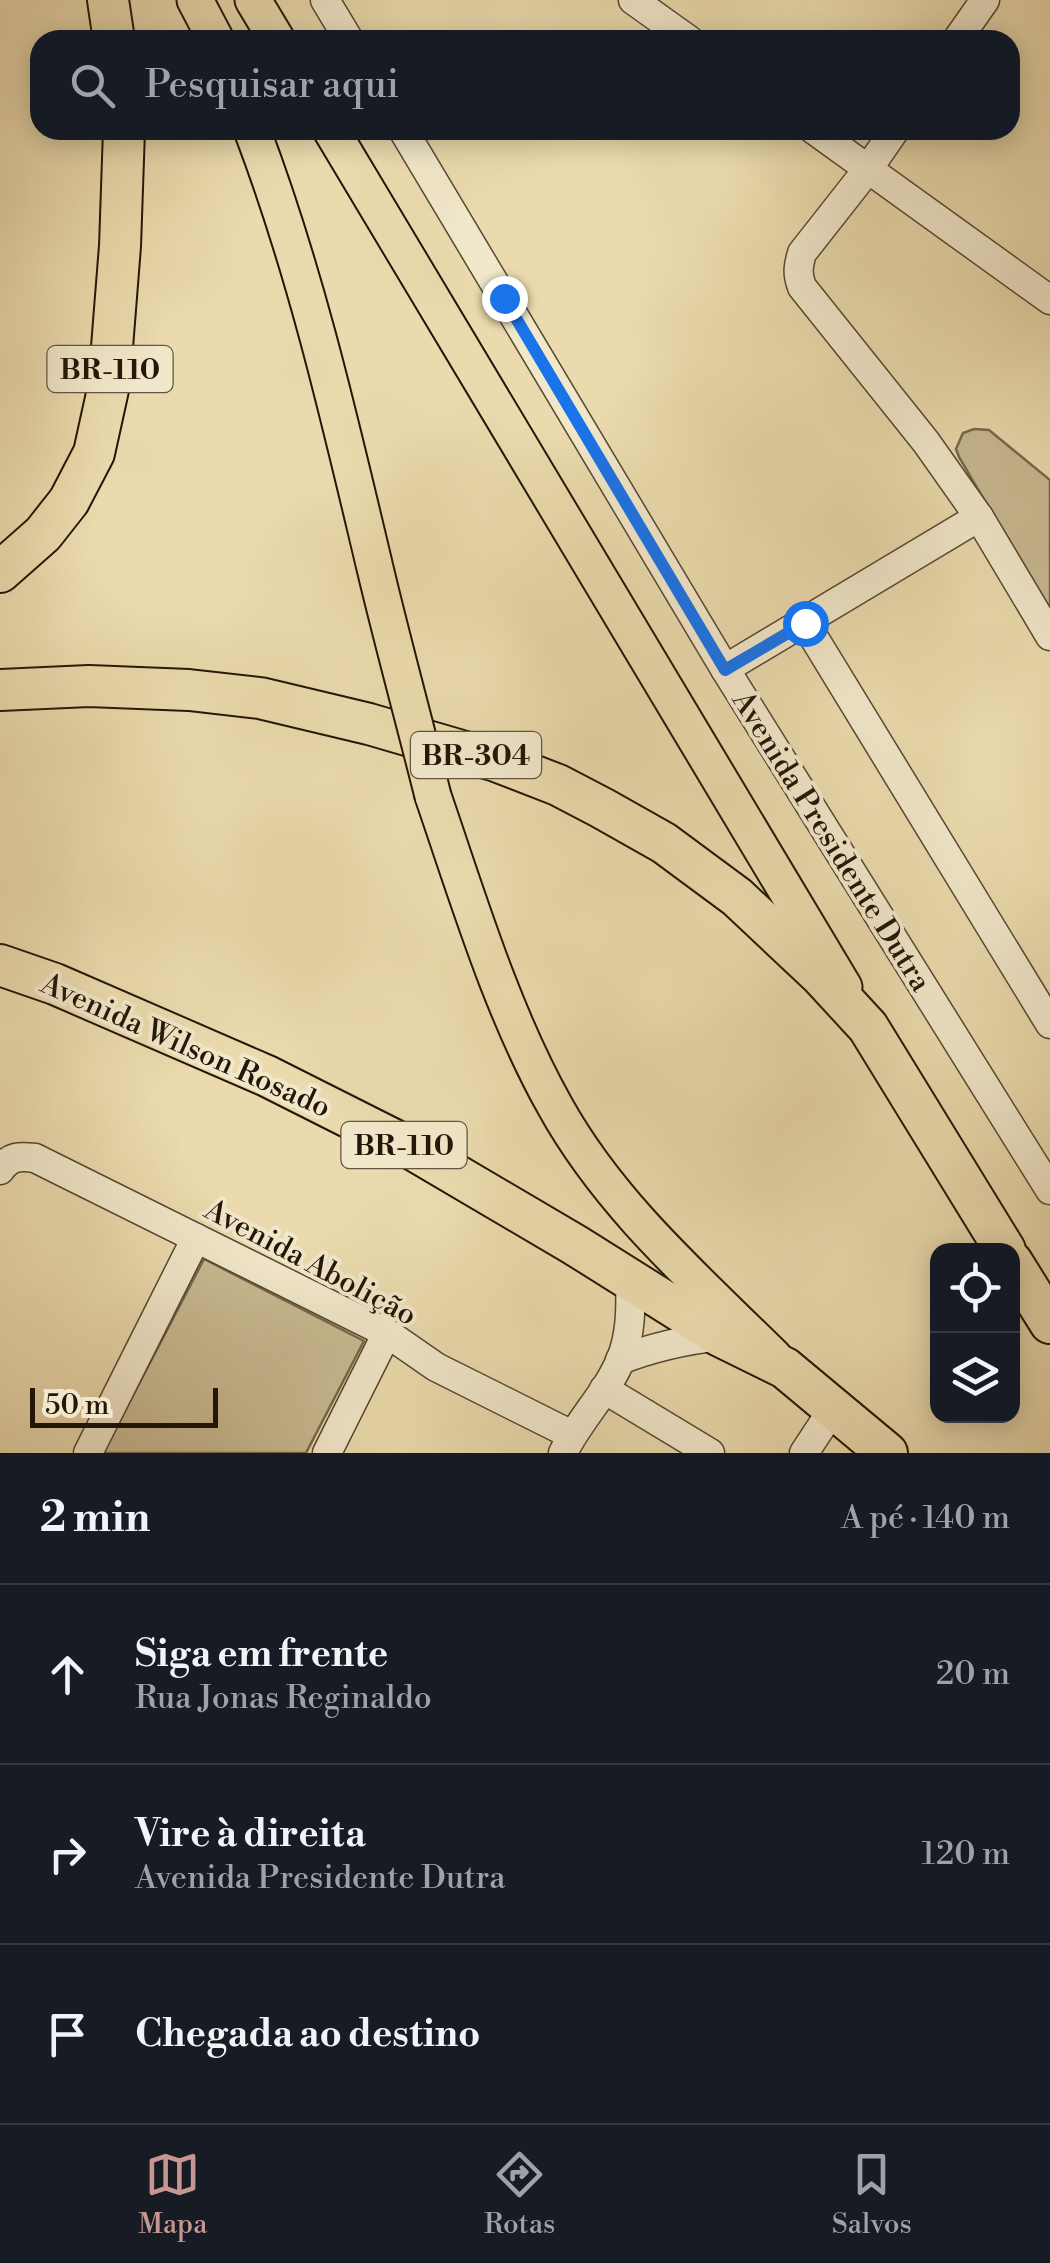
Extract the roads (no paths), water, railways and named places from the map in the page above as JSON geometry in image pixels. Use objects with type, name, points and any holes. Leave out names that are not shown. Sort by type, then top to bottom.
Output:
[{"type":"highway","points":[[108,0],[112,30]]},
{"type":"highway","name":"BR-110","points":[[0,572],[52,523],[69,501],[94,453],[108,384],[120,246],[124,140]]},
{"type":"highway","name":"BR-304","points":[[0,690],[105,687],[260,698],[496,761],[558,785],[664,843],[737,897],[821,976],[868,1027]]},
{"type":"highway","name":"Avenida Wilson Rosado","points":[[0,965],[56,984],[267,1076],[412,1149],[720,1336],[785,1368]]},
{"type":"highway","points":[[868,1027],[1001,1243]]},
{"type":"highway","points":[[1020,1275],[1050,1323]]},
{"type":"highway","name":"BR-110","points":[[785,1368],[887,1453]]},
{"type":"main road","points":[[195,0],[211,30]]},
{"type":"main road","points":[[252,0],[270,30]]},
{"type":"main road","points":[[256,140],[335,400],[433,796],[479,931],[530,1056],[554,1106],[640,1224],[785,1368]]},
{"type":"main road","name":"Avenida Presidente Dutra","points":[[336,140],[868,1027]]},
{"type":"street","points":[[634,0],[675,30]]},
{"type":"street","points":[[964,30],[985,0]]},
{"type":"street","name":"Avenida Presidente Dutra","points":[[409,140],[725,670],[1050,1190]]},
{"type":"street","points":[[828,140],[1050,300]]},
{"type":"street","points":[[888,140],[802,254],[798,276],[802,288],[926,442],[979,517],[1050,636]]},
{"type":"street","points":[[725,670],[979,517]]},
{"type":"street","points":[[805,623],[1050,1024]]},
{"type":"street","name":"Avenida Abolição","points":[[8,1163],[35,1158],[196,1238],[387,1334],[568,1444]]},
{"type":"street","points":[[88,1453],[196,1238]]},
{"type":"street","points":[[568,1444],[620,1360],[629,1326],[630,1280]]},
{"type":"street","points":[[327,1453],[387,1334]]},
{"type":"street","points":[[620,1360],[664,1344],[720,1336]]},
{"type":"street","points":[[604,1389],[710,1453]]},
{"type":"street","points":[[804,1453],[833,1409]]}]
